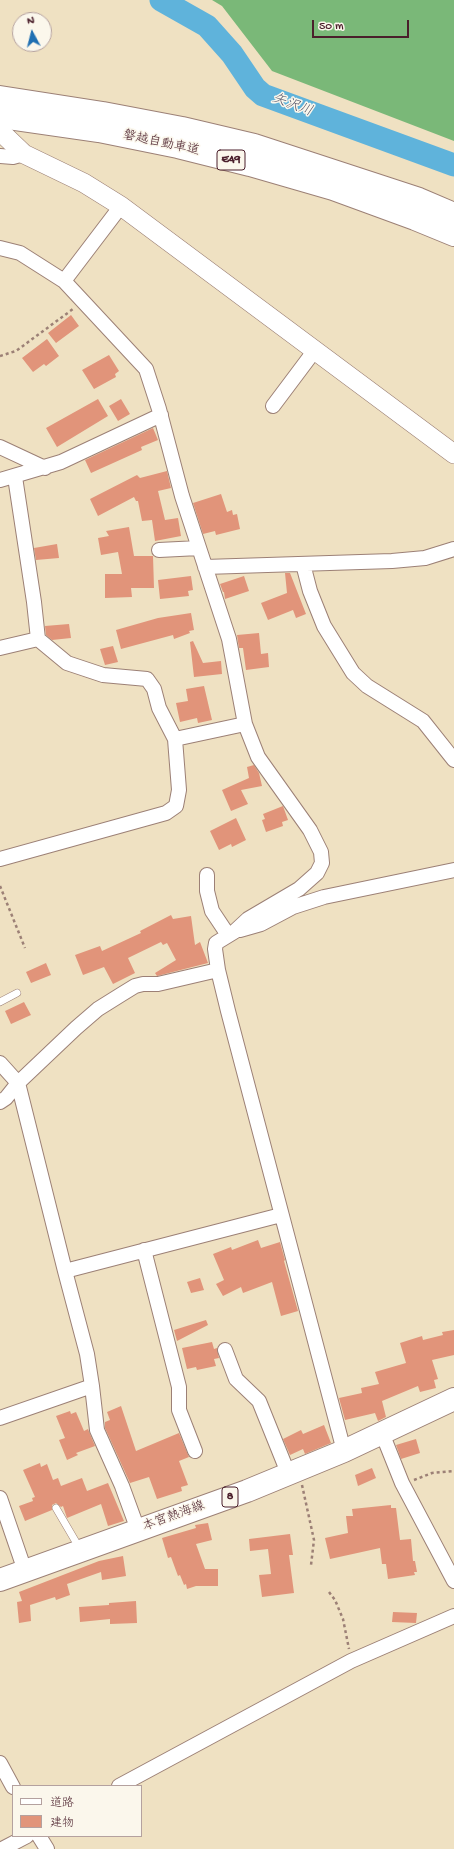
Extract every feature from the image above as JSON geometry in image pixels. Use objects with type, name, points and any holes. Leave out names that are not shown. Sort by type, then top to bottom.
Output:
[{"type":"main road","name":"磐越自動車道","points":[[0,97],[110,114],[182,128],[254,145],[419,199],[454,214]]},
{"type":"main road","name":"磐越自動車道","points":[[1,124],[99,131],[178,147],[250,164],[333,189],[454,235]]},
{"type":"main road","name":"本宮熱海線","points":[[0,1580],[247,1491],[344,1451],[454,1399]]},
{"type":"street","points":[[1,124],[24,154],[84,183],[121,206],[454,454]]},
{"type":"street","points":[[0,156],[13,157],[24,154]]},
{"type":"street","points":[[64,281],[121,206]]},
{"type":"street","points":[[0,248],[20,253],[64,281],[146,369],[161,415],[182,496],[229,639],[245,724],[258,757],[317,842],[322,863],[317,873],[299,889],[248,919],[216,943],[215,949],[218,970],[344,1451]]},
{"type":"street","points":[[273,406],[315,350]]},
{"type":"street","points":[[0,480],[45,468],[107,441],[161,415]]},
{"type":"street","points":[[0,447],[45,468]]},
{"type":"street","points":[[0,859],[166,813],[176,806],[180,790],[175,738],[159,708],[154,689],[147,679],[103,675],[67,662],[38,639],[34,602],[14,476]]},
{"type":"street","points":[[159,550],[199,548]]},
{"type":"street","points":[[205,567],[425,558],[454,549]]},
{"type":"street","points":[[302,564],[310,592],[324,626],[353,673],[367,686],[423,721],[454,760]]},
{"type":"street","points":[[0,648],[38,639]]},
{"type":"street","points":[[175,738],[245,724]]},
{"type":"street","points":[[231,933],[261,924],[293,907],[324,897],[454,870]]},
{"type":"street","points":[[208,875],[207,891],[212,911],[231,933]]},
{"type":"street","points":[[0,1102],[12,1092],[18,1083],[98,1009],[135,986],[144,984],[158,984],[218,970]]},
{"type":"street","points":[[0,1063],[18,1083],[64,1271],[87,1354],[97,1430],[122,1486],[138,1530]]},
{"type":"street","points":[[64,1271],[281,1215]]},
{"type":"street","points":[[144,1250],[179,1387],[179,1410],[196,1451]]},
{"type":"street","points":[[225,1350],[236,1379],[259,1401],[293,1472]]},
{"type":"street","points":[[0,1418],[92,1386]]},
{"type":"street","points":[[382,1433],[403,1486],[454,1581]]},
{"type":"street","points":[[0,1498],[25,1571]]},
{"type":"street","points":[[121,1785],[351,1661],[454,1616]]},
{"type":"street","points":[[0,1763],[12,1785]]},
{"type":"street","points":[[2,1849],[25,1837]]},
{"type":"street","points":[[40,1837],[46,1849]]},
{"type":"lane","points":[[0,1002],[17,993]]},
{"type":"lane","points":[[56,1508],[80,1551]]},
{"type":"path","points":[[0,356],[16,351],[83,302]]},
{"type":"path","points":[[0,886],[25,948]]},
{"type":"path","points":[[403,1486],[419,1477],[432,1473],[454,1471]]},
{"type":"path","points":[[293,1472],[309,1512],[314,1540],[312,1565]]},
{"type":"path","points":[[329,1592],[335,1600],[343,1620],[351,1661]]},
{"type":"green space","points":[[212,0],[454,0],[454,141],[272,71],[222,6]]},
{"type":"building","points":[[71,315],[79,326],[56,343],[48,333]]},
{"type":"building","points":[[47,339],[59,356],[46,366],[44,364],[33,372],[22,358]]},
{"type":"building","points":[[109,355],[119,371],[115,374],[116,377],[94,389],[82,370]]},
{"type":"building","points":[[98,399],[108,416],[57,447],[46,428]]},
{"type":"building","points":[[121,399],[130,414],[118,421],[109,406]]},
{"type":"building","points":[[153,428],[158,440],[141,447],[142,450],[91,473],[85,460]]},
{"type":"building","points":[[167,471],[171,488],[158,491],[165,520],[178,518],[181,536],[155,541],[152,520],[142,521],[138,501],[136,501],[134,497],[98,516],[90,499],[137,475],[140,478]]},
{"type":"building","points":[[221,494],[227,512],[232,510],[233,515],[237,514],[240,529],[216,535],[215,531],[203,534],[193,503]]},
{"type":"building","points":[[129,527],[134,556],[153,556],[154,588],[131,588],[132,597],[105,598],[105,574],[122,574],[118,552],[101,555],[98,538],[109,536],[106,531]]},
{"type":"building","points":[[57,544],[59,558],[36,560],[34,548]]},
{"type":"building","points":[[285,573],[290,573],[306,614],[296,618],[293,610],[268,620],[261,603],[287,593]]},
{"type":"building","points":[[191,576],[193,590],[188,591],[189,596],[160,599],[158,580]]},
{"type":"building","points":[[244,576],[249,591],[225,599],[224,592],[220,584]]},
{"type":"building","points":[[191,613],[194,630],[189,631],[190,633],[174,639],[173,635],[121,649],[116,630],[158,618]]},
{"type":"building","points":[[69,624],[71,638],[52,640],[46,635],[45,626]]},
{"type":"building","points":[[259,633],[261,654],[268,653],[269,667],[246,670],[243,648],[239,648],[237,635]]},
{"type":"building","points":[[193,641],[203,663],[221,661],[222,674],[194,677],[190,642]]},
{"type":"building","points":[[113,646],[118,662],[105,665],[100,649]]},
{"type":"building","points":[[204,686],[212,720],[198,723],[197,718],[180,722],[176,703],[188,701],[186,689]]},
{"type":"building","points":[[254,765],[259,773],[262,786],[241,790],[248,804],[231,811],[222,790],[249,778],[247,767]]},
{"type":"building","points":[[283,806],[288,820],[282,822],[283,826],[266,832],[262,820],[265,819],[263,814]]},
{"type":"building","points":[[236,818],[246,840],[232,847],[231,844],[219,850],[210,831]]},
{"type":"building","points":[[171,915],[173,919],[191,916],[195,945],[200,942],[208,963],[157,976],[155,973],[176,960],[167,943],[163,945],[161,942],[128,958],[135,973],[113,984],[104,967],[83,975],[75,955],[100,946],[102,951],[141,933],[140,931]]},
{"type":"building","points":[[46,963],[51,975],[31,983],[26,972]]},
{"type":"building","points":[[24,1002],[31,1015],[11,1024],[5,1011]]},
{"type":"building","points":[[258,1240],[261,1248],[280,1242],[298,1311],[281,1316],[272,1282],[243,1293],[241,1287],[223,1296],[216,1284],[224,1280],[213,1254],[231,1247],[232,1250]]},
{"type":"building","points":[[200,1278],[204,1290],[191,1293],[187,1282]]},
{"type":"building","points":[[206,1320],[208,1325],[177,1341],[174,1330]]},
{"type":"building","points":[[454,1330],[454,1355],[432,1360],[438,1379],[434,1380],[436,1388],[420,1392],[418,1386],[382,1401],[386,1417],[378,1421],[375,1413],[345,1420],[339,1398],[362,1393],[361,1388],[379,1384],[375,1372],[406,1363],[400,1343],[422,1336],[423,1340],[443,1335],[442,1332]]},
{"type":"building","points":[[212,1342],[214,1349],[217,1348],[219,1358],[214,1359],[216,1366],[197,1370],[196,1367],[187,1369],[182,1348]]},
{"type":"building","points":[[121,1406],[136,1451],[179,1433],[189,1457],[179,1461],[188,1485],[181,1487],[182,1491],[157,1499],[149,1477],[130,1483],[105,1428],[105,1422],[110,1420],[107,1412]]},
{"type":"building","points":[[70,1411],[71,1414],[76,1412],[84,1431],[88,1429],[95,1446],[76,1453],[78,1455],[67,1460],[59,1440],[65,1438],[56,1416]]},
{"type":"building","points":[[324,1425],[331,1443],[305,1454],[303,1449],[290,1455],[283,1439],[301,1430],[303,1434]]},
{"type":"building","points":[[416,1439],[420,1453],[401,1459],[396,1445]]},
{"type":"building","points":[[40,1463],[41,1467],[47,1464],[53,1480],[58,1478],[61,1486],[82,1478],[87,1491],[108,1483],[124,1521],[108,1526],[101,1504],[67,1518],[63,1506],[61,1507],[56,1503],[52,1505],[52,1510],[25,1521],[19,1506],[33,1501],[32,1498],[35,1497],[23,1470]]},
{"type":"building","points":[[372,1468],[376,1478],[358,1486],[355,1475]]},
{"type":"building","points":[[391,1505],[391,1508],[396,1508],[400,1540],[411,1539],[413,1561],[415,1561],[417,1572],[414,1572],[415,1575],[388,1579],[386,1564],[382,1564],[380,1548],[330,1559],[325,1538],[348,1533],[346,1516],[353,1516],[352,1509]]},
{"type":"building","points":[[208,1523],[212,1540],[196,1544],[205,1569],[218,1569],[218,1586],[196,1586],[187,1589],[186,1584],[184,1585],[180,1575],[178,1576],[171,1557],[168,1558],[162,1538],[196,1528],[195,1525]]},
{"type":"building","points":[[290,1534],[293,1555],[289,1555],[294,1593],[262,1597],[259,1575],[271,1574],[268,1549],[250,1551],[249,1539]]},
{"type":"building","points":[[123,1556],[126,1576],[102,1580],[101,1572],[67,1584],[70,1595],[56,1600],[55,1597],[30,1605],[31,1621],[19,1623],[17,1602],[22,1601],[19,1592],[99,1561]]},
{"type":"building","points":[[136,1601],[137,1623],[110,1624],[110,1619],[80,1622],[79,1607]]},
{"type":"building","points":[[393,1612],[417,1613],[416,1623],[392,1622]]},
{"type":"waterway","name":"矢沢川","points":[[161,0],[207,26],[232,54],[255,88],[263,95],[454,165]]}]
